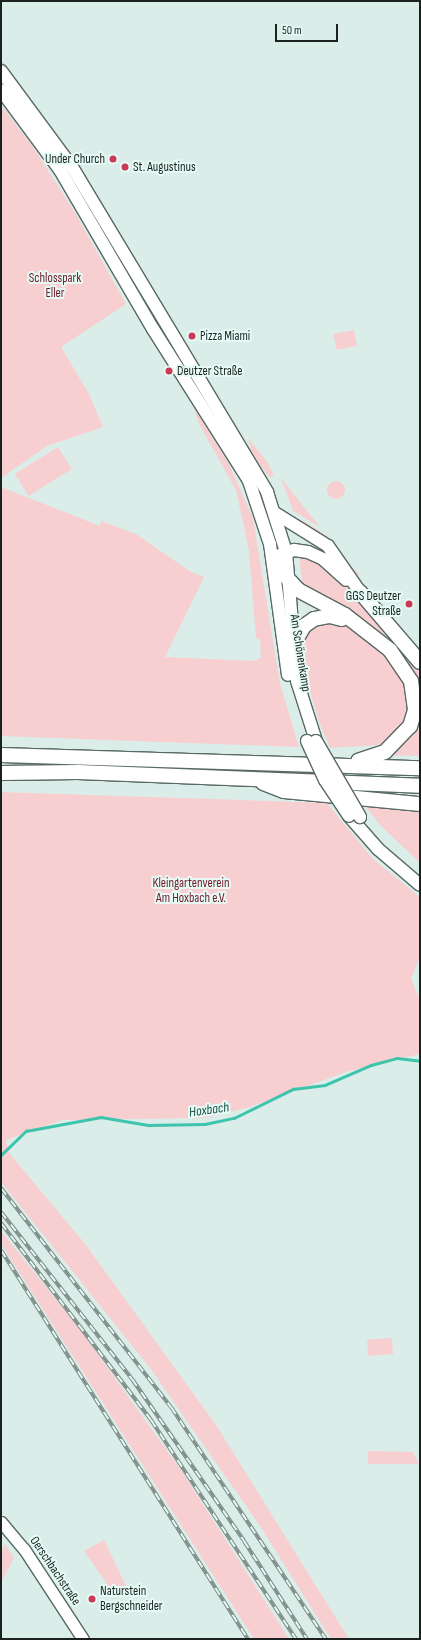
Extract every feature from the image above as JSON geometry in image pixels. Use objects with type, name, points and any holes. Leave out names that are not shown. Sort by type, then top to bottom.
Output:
[{"type":"highway","points":[[274,564],[291,585],[361,627],[403,666],[411,680],[415,710],[410,726],[392,747],[376,756],[342,765]]},
{"type":"highway","points":[[360,592],[420,662]]},
{"type":"highway","points":[[293,645],[304,626],[318,617],[335,616],[361,627]]},
{"type":"highway","points":[[1,755],[420,768]]},
{"type":"highway","points":[[1,773],[252,778],[420,786]]},
{"type":"highway","points":[[252,778],[284,791],[420,804]]},
{"type":"main road","points":[[1,71],[72,167],[163,324],[239,441],[275,513],[328,546],[360,592]]},
{"type":"main road","name":"Am Schönenkamp","points":[[1,90],[60,170],[145,317],[249,481],[264,522],[274,564],[290,683],[312,741],[355,817],[378,849],[420,886]]},
{"type":"main road","name":"Am Schönenkamp","points":[[275,513],[286,552],[291,585],[293,645],[301,696],[312,741]]},
{"type":"main road","points":[[274,564],[286,552],[302,550],[323,558],[360,592]]},
{"type":"main road","name":"Am Schönenkamp","points":[[355,817],[389,849],[420,875]]},
{"type":"main road","name":"Oerschbachstraße","points":[[1,1522],[24,1549],[83,1639]]},
{"type":"green space","name":"Schlosspark Eller","points":[[1,105],[33,147],[74,211],[126,304],[61,347],[89,394],[103,427],[47,446],[1,478]]},
{"type":"green space","points":[[354,330],[357,346],[336,350],[333,334]]},
{"type":"green space","points":[[194,408],[229,464],[253,518],[280,684],[299,747],[1,736],[1,487],[100,526],[101,521],[136,534],[191,572],[204,577],[165,657],[255,661],[261,657],[260,640],[256,638],[249,551],[236,490],[198,422]]},
{"type":"green space","points":[[248,438],[268,463],[274,476],[270,478],[252,454]]},
{"type":"green space","points":[[58,447],[72,469],[29,496],[15,474]]},
{"type":"green space","points":[[281,478],[319,526],[293,511]]},
{"type":"green space","points":[[336,481],[342,484],[345,490],[342,496],[336,499],[330,496],[327,490],[330,484]]},
{"type":"green space","points":[[299,518],[324,534],[360,576],[353,573],[330,542]]},
{"type":"green space","points":[[299,555],[320,563],[344,584],[397,649],[420,671],[420,756],[385,755],[408,736],[414,676],[303,588]]},
{"type":"green space","points":[[332,623],[347,624],[387,654],[409,683],[408,719],[390,739],[379,745],[330,748],[319,722],[308,684],[303,641],[317,625]]},
{"type":"green space","name":"Kleingartenverein Am Hoxbach e.V.","points":[[1,792],[327,803],[373,859],[420,897],[420,958],[411,978],[420,1001],[420,1054],[346,1072],[250,1107],[205,1118],[62,1120],[6,1140],[9,1153],[86,1245],[216,1425],[349,1639],[331,1639],[262,1529],[150,1368],[1,1182]]},
{"type":"green space","points":[[365,806],[420,809],[420,863],[381,826]]},
{"type":"green space","points":[[1,1231],[79,1328],[181,1470],[289,1639],[254,1639],[1,1244]]},
{"type":"green space","points":[[392,1338],[393,1354],[368,1356],[367,1340]]},
{"type":"green space","points":[[368,1451],[413,1452],[419,1464],[368,1464]]},
{"type":"green space","points":[[104,1540],[127,1588],[114,1594],[84,1551]]},
{"type":"green space","points":[[5,1544],[14,1558],[1,1582],[1,1551]]},
{"type":"waterway","name":"Hoxbach","points":[[1,1155],[26,1131],[101,1117],[149,1125],[205,1124],[234,1118],[293,1089],[325,1085],[371,1065],[397,1058],[420,1061]]},
{"type":"railway","points":[[1,1188],[171,1407],[326,1639]]},
{"type":"railway","points":[[1,1212],[132,1379],[244,1541],[307,1639]]},
{"type":"railway","points":[[1,1223],[151,1420],[296,1639]]},
{"type":"railway","points":[[1,1250],[248,1639]]},
{"type":"place","name":"Under Church","points":[[113,159]]},
{"type":"place","name":"St. Augustinus","points":[[125,167]]},
{"type":"place","name":"Pizza Miami","points":[[192,336]]},
{"type":"place","name":"Deutzer Straße","points":[[169,371]]},
{"type":"place","name":"GGS Deutzer Straße","points":[[409,604]]},
{"type":"place","name":"Naturstein Bergschneider","points":[[92,1599]]}]
